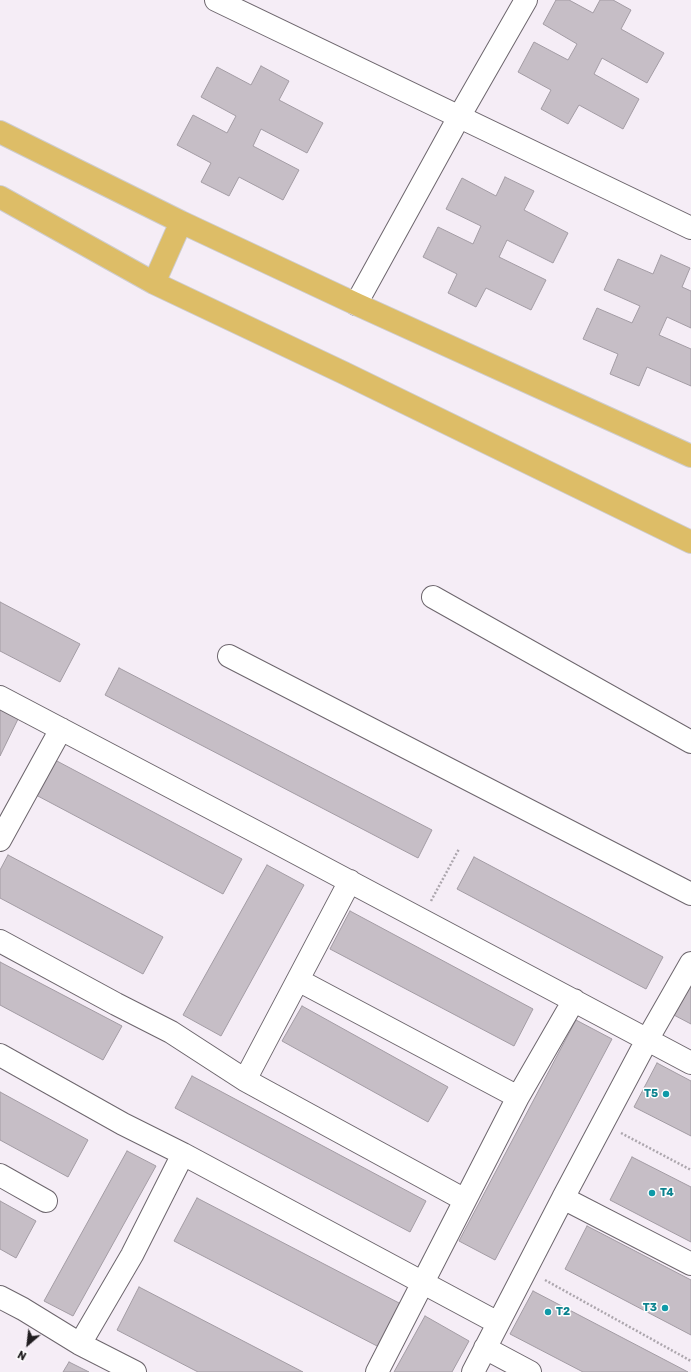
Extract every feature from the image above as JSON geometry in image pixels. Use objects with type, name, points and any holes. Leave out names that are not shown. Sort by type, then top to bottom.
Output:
[{"type":"main road","points":[[0,132],[181,222],[356,304],[691,456]]},
{"type":"main road","points":[[0,197],[154,283],[344,373],[691,542]]},
{"type":"main road","points":[[154,283],[181,222]]},
{"type":"street","points":[[216,0],[691,228]]},
{"type":"street","points":[[356,304],[459,117],[526,0]]},
{"type":"street","points":[[433,597],[691,742]]},
{"type":"street","points":[[229,656],[691,894]]},
{"type":"street","points":[[0,697],[691,1063]]},
{"type":"street","points":[[0,840],[61,729]]},
{"type":"street","points":[[245,1080],[350,882]]},
{"type":"street","points":[[0,941],[171,1032],[245,1080],[464,1200]]},
{"type":"street","points":[[473,1372],[647,1040],[691,963]]},
{"type":"street","points":[[298,980],[518,1097]]},
{"type":"street","points":[[377,1372],[518,1097],[574,1000]]},
{"type":"street","points":[[0,1055],[123,1124],[183,1154],[498,1323]]},
{"type":"street","points":[[80,1344],[132,1254],[183,1154]]},
{"type":"street","points":[[0,1175],[46,1201]]},
{"type":"street","points":[[563,1198],[691,1264]]},
{"type":"street","points":[[0,1297],[23,1309],[80,1344],[134,1372]]},
{"type":"street","points":[[485,1348],[530,1372]]},
{"type":"path","points":[[421,919],[459,849]]},
{"type":"path","points":[[603,1124],[691,1170]]},
{"type":"path","points":[[526,1270],[691,1361]]},
{"type":"building","points":[[556,0],[569,0],[593,13],[600,0],[613,0],[631,10],[621,29],[664,53],[647,83],[602,58],[594,74],[639,99],[623,129],[579,105],[568,124],[541,109],[551,90],[518,72],[534,42],[568,60],[577,44],[543,24]]},
{"type":"building","points":[[261,66],[289,81],[279,100],[323,123],[307,153],[261,129],[253,146],[299,170],[283,200],[239,177],[229,196],[201,182],[211,163],[177,145],[193,115],[227,133],[236,116],[201,97],[217,67],[251,85]]},
{"type":"building","points":[[505,177],[534,191],[524,210],[568,233],[553,263],[507,240],[499,257],[546,280],[531,310],[486,288],[476,307],[448,293],[457,274],[423,257],[438,227],[473,244],[481,226],[446,209],[462,178],[496,196]]},
{"type":"building","points":[[661,255],[690,268],[682,287],[691,291],[691,328],[667,317],[659,335],[691,349],[691,386],[647,367],[639,386],[610,374],[618,354],[583,339],[597,308],[632,323],[640,306],[604,290],[618,259],[653,274]]},
{"type":"building","points":[[0,602],[80,644],[60,682],[0,651]]},
{"type":"building","points":[[119,668],[432,830],[418,858],[105,695]]},
{"type":"building","points":[[0,708],[19,717],[0,756]]},
{"type":"building","points":[[55,760],[242,859],[223,894],[36,795]]},
{"type":"building","points":[[8,855],[163,937],[143,974],[0,898],[0,870]]},
{"type":"building","points":[[474,857],[663,957],[646,989],[457,889]]},
{"type":"building","points":[[267,865],[304,885],[221,1036],[183,1015]]},
{"type":"building","points":[[350,911],[533,1009],[514,1046],[330,949]]},
{"type":"building","points":[[0,962],[122,1026],[103,1060],[0,1005]]},
{"type":"building","points":[[691,978],[691,1024],[672,1014]]},
{"type":"building","points":[[302,1006],[448,1087],[428,1122],[282,1041]]},
{"type":"building","points":[[576,1020],[612,1039],[495,1260],[459,1241]]},
{"type":"building","name":"T5","points":[[657,1063],[691,1081],[691,1136],[634,1107]]},
{"type":"building","points":[[192,1076],[426,1201],[410,1232],[175,1108]]},
{"type":"building","points":[[0,1092],[88,1140],[68,1177],[0,1140]]},
{"type":"building","points":[[127,1151],[156,1166],[73,1316],[44,1301]]},
{"type":"building","name":"T4","points":[[632,1157],[691,1187],[691,1242],[610,1200]]},
{"type":"building","points":[[197,1198],[401,1304],[379,1347],[174,1241]]},
{"type":"building","points":[[0,1201],[36,1221],[16,1258],[0,1249]]},
{"type":"building","name":"T3","points":[[587,1226],[691,1280],[691,1335],[565,1269]]},
{"type":"building","points":[[139,1287],[303,1372],[198,1372],[117,1330]]},
{"type":"building","name":"T2","points":[[533,1291],[688,1372],[583,1372],[510,1334]]},
{"type":"building","points":[[425,1316],[469,1341],[452,1372],[394,1372]]},
{"type":"building","points":[[69,1362],[89,1372],[63,1372]]},
{"type":"place","name":"T5","points":[[666,1094]]},
{"type":"place","name":"T4","points":[[652,1193]]},
{"type":"place","name":"T3","points":[[665,1308]]},
{"type":"place","name":"T2","points":[[548,1312]]}]
